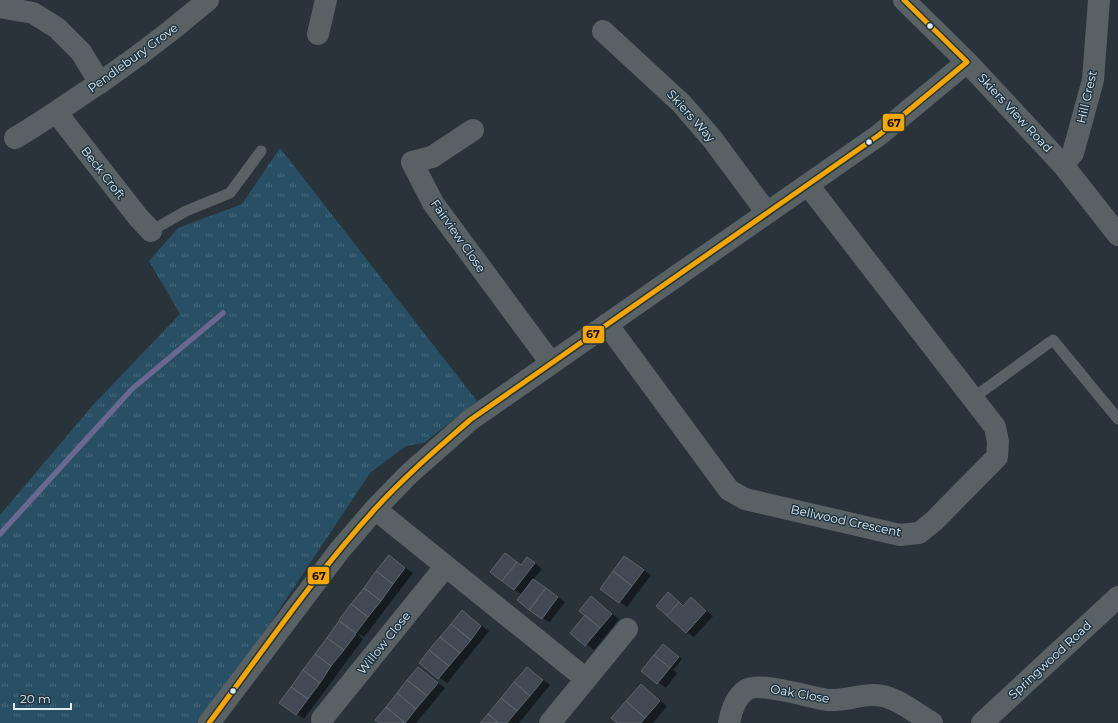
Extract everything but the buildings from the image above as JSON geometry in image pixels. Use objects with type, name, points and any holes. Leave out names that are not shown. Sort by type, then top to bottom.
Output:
[{"type":"street","name":"Pendlebury Grove","points":[[15,138],[100,83],[180,25],[208,0]]},
{"type":"street","points":[[318,34],[326,0]]},
{"type":"street","name":"Skiers View Road","points":[[904,0],[967,62],[1063,165],[1118,235]]},
{"type":"street","name":"Hill Crest","points":[[1063,165],[1073,153],[1093,80],[1100,0]]},
{"type":"street","points":[[0,6],[33,13],[58,28],[81,52],[100,83]]},
{"type":"street","name":"Skiers Way","points":[[603,31],[682,104],[713,140],[767,212]]},
{"type":"street","points":[[209,723],[339,551],[375,509],[409,474],[470,420],[878,135],[967,62]]},
{"type":"street","name":"Beck Croft","points":[[56,112],[138,217],[152,231]]},
{"type":"street","name":"Fairview Close","points":[[473,130],[432,157],[412,162],[433,203],[551,363]]},
{"type":"street","name":"Bellwood Crescent","points":[[607,324],[729,490],[745,499],[900,535],[919,533],[934,521],[997,457],[998,442],[995,427],[808,184]]},
{"type":"street","points":[[375,509],[445,567],[586,679]]},
{"type":"street","name":"Willow Close","points":[[322,719],[445,567]]},
{"type":"street","name":"Springwood Road","points":[[982,723],[1118,597]]},
{"type":"street","points":[[550,723],[626,629]]},
{"type":"street","name":"Oak Close","points":[[729,723],[731,713],[739,698],[746,690],[759,688],[839,701],[865,696],[884,696],[902,704],[932,723]]},
{"type":"lane","points":[[152,231],[186,210],[213,201],[230,193],[261,151]]},
{"type":"lane","points":[[973,398],[1053,340],[1118,419]]},
{"type":"green space","points":[[280,148],[477,401],[424,443],[406,446],[370,473],[204,723],[0,723],[0,515],[93,405],[180,314],[149,261],[178,228],[242,204]]},
{"type":"waterway","points":[[0,534],[132,389],[223,313]]},
{"type":"transit line","name":"67","points":[[209,723],[289,614],[353,534],[397,486],[470,420],[879,135],[967,62],[904,0]]}]
